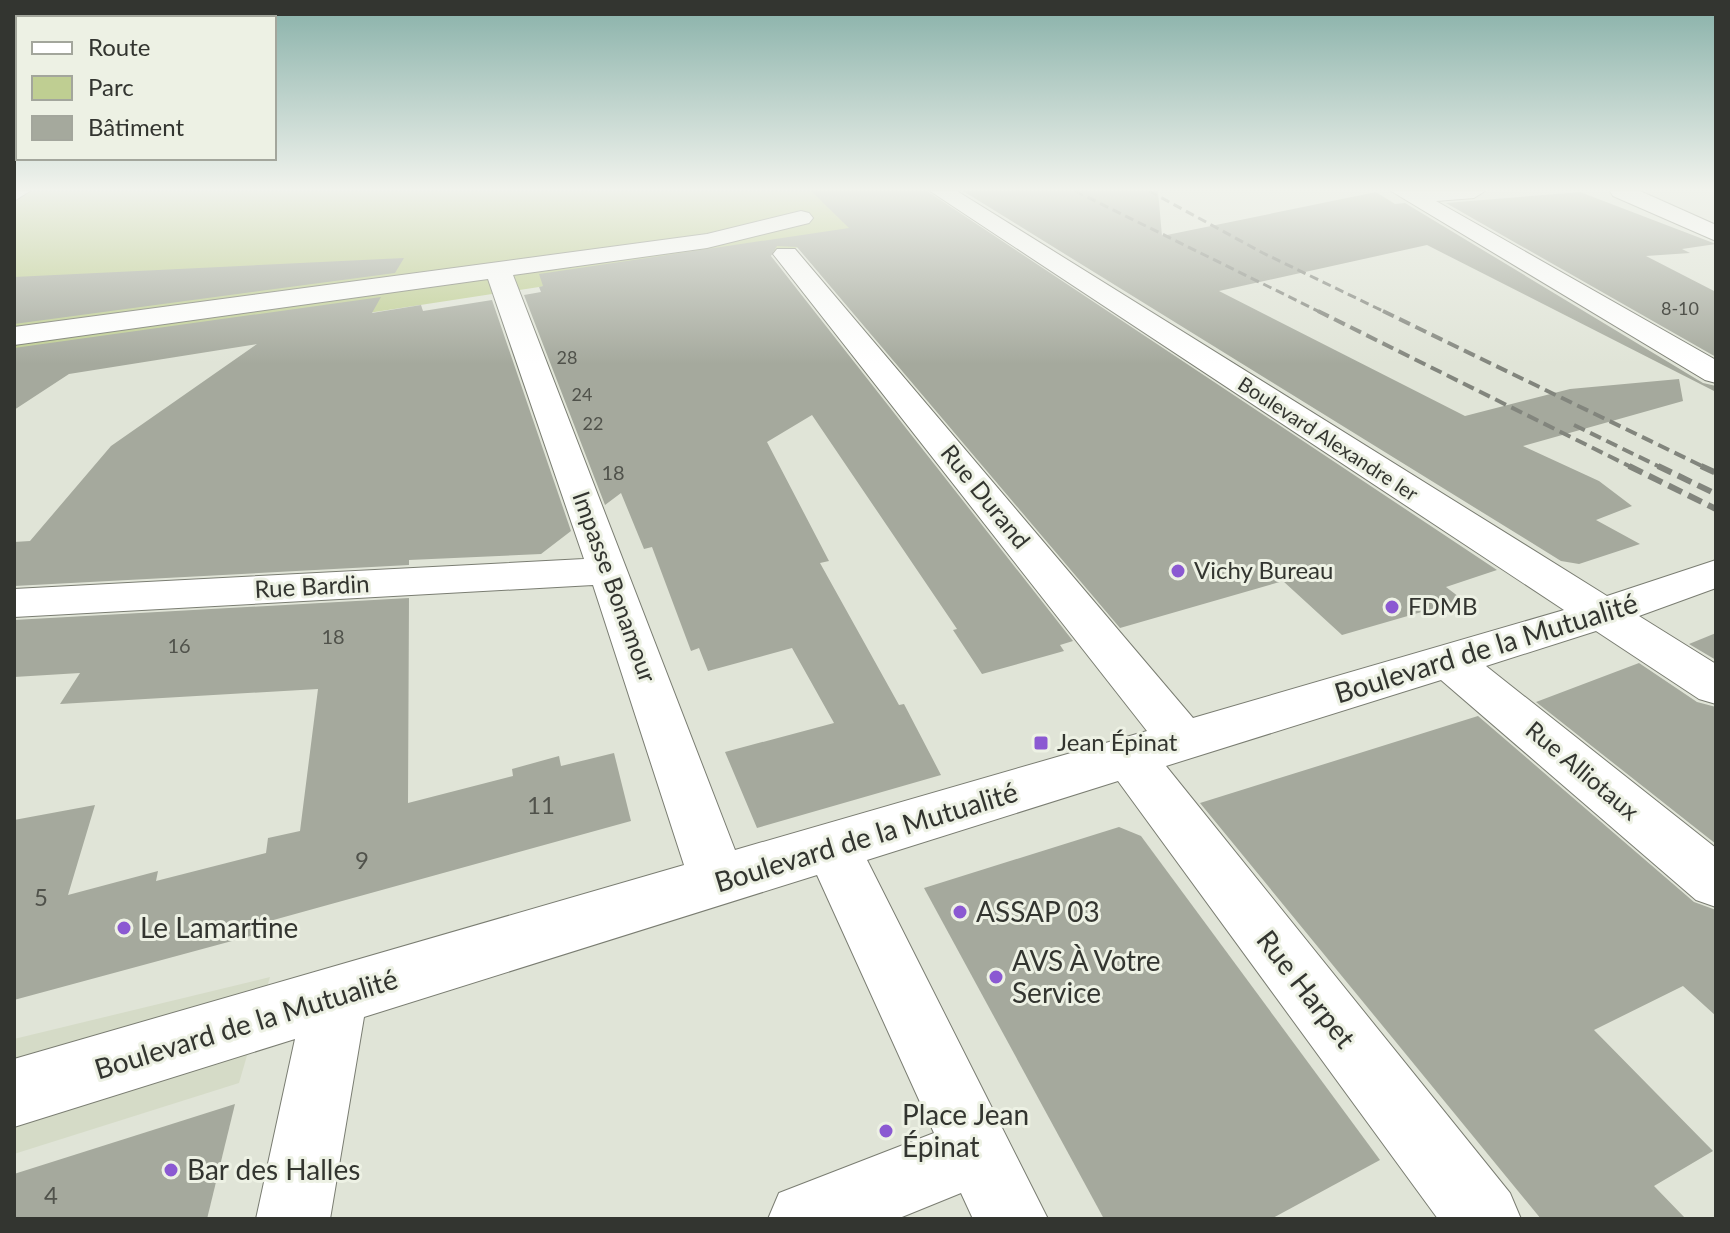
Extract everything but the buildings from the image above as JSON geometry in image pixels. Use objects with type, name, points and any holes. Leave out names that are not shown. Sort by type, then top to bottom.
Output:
[{"type":"street","points":[[14,336],[502,281],[668,249]]},
{"type":"street","name":"Boulevard Alexandre Ier","points":[[1031,249],[1716,687]]},
{"type":"street","points":[[1500,249],[1716,373]]},
{"type":"street","name":"Rue Durand","points":[[786,254],[1156,749]]},
{"type":"street","name":"Impasse Bonamour","points":[[502,281],[719,883]]},
{"type":"street","name":"Rue Bardin","points":[[14,603],[609,571]]},
{"type":"street","name":"Boulevard de la Mutualité","points":[[14,1093],[1449,661],[1602,614],[1716,573]]},
{"type":"street","name":"Rue Alliotaux","points":[[1449,661],[1716,882]]},
{"type":"street","name":"Rue Harpet","points":[[1156,749],[1484,1219]]},
{"type":"street","points":[[832,847],[1011,1219]]},
{"type":"street","points":[[293,1219],[336,996]]},
{"type":"street","points":[[805,1219],[978,1151]]},
{"type":"shaded area","points":[[270,977],[239,1083],[14,1154],[14,1039]]},
{"type":"green space","points":[[14,249],[791,249],[14,367]]},
{"type":"railway","points":[[1191,249],[1322,313]]},
{"type":"railway","points":[[1255,249],[1387,313]]},
{"type":"railway","points":[[1318,311],[1633,468]]},
{"type":"railway","points":[[1383,311],[1706,468]]},
{"type":"railway","points":[[1574,425],[1662,468]]},
{"type":"railway","points":[[1629,466],[1716,509]]},
{"type":"railway","points":[[1658,466],[1716,494]]},
{"type":"railway","points":[[1701,466],[1716,473]]},
{"type":"place","name":"Vichy Bureau","points":[[1178,571]]},
{"type":"place","name":"FDMB","points":[[1392,607]]},
{"type":"place","name":"Jean Épinat","points":[[1041,743]]},
{"type":"place","name":"ASSAP 03","points":[[960,912]]},
{"type":"place","name":"Le Lamartine","points":[[124,928]]},
{"type":"place","name":"AVS À Votre Service","points":[[996,977]]},
{"type":"place","name":"Place Jean Épinat","points":[[886,1131]]},
{"type":"place","name":"Bar des Halles","points":[[171,1170]]}]
